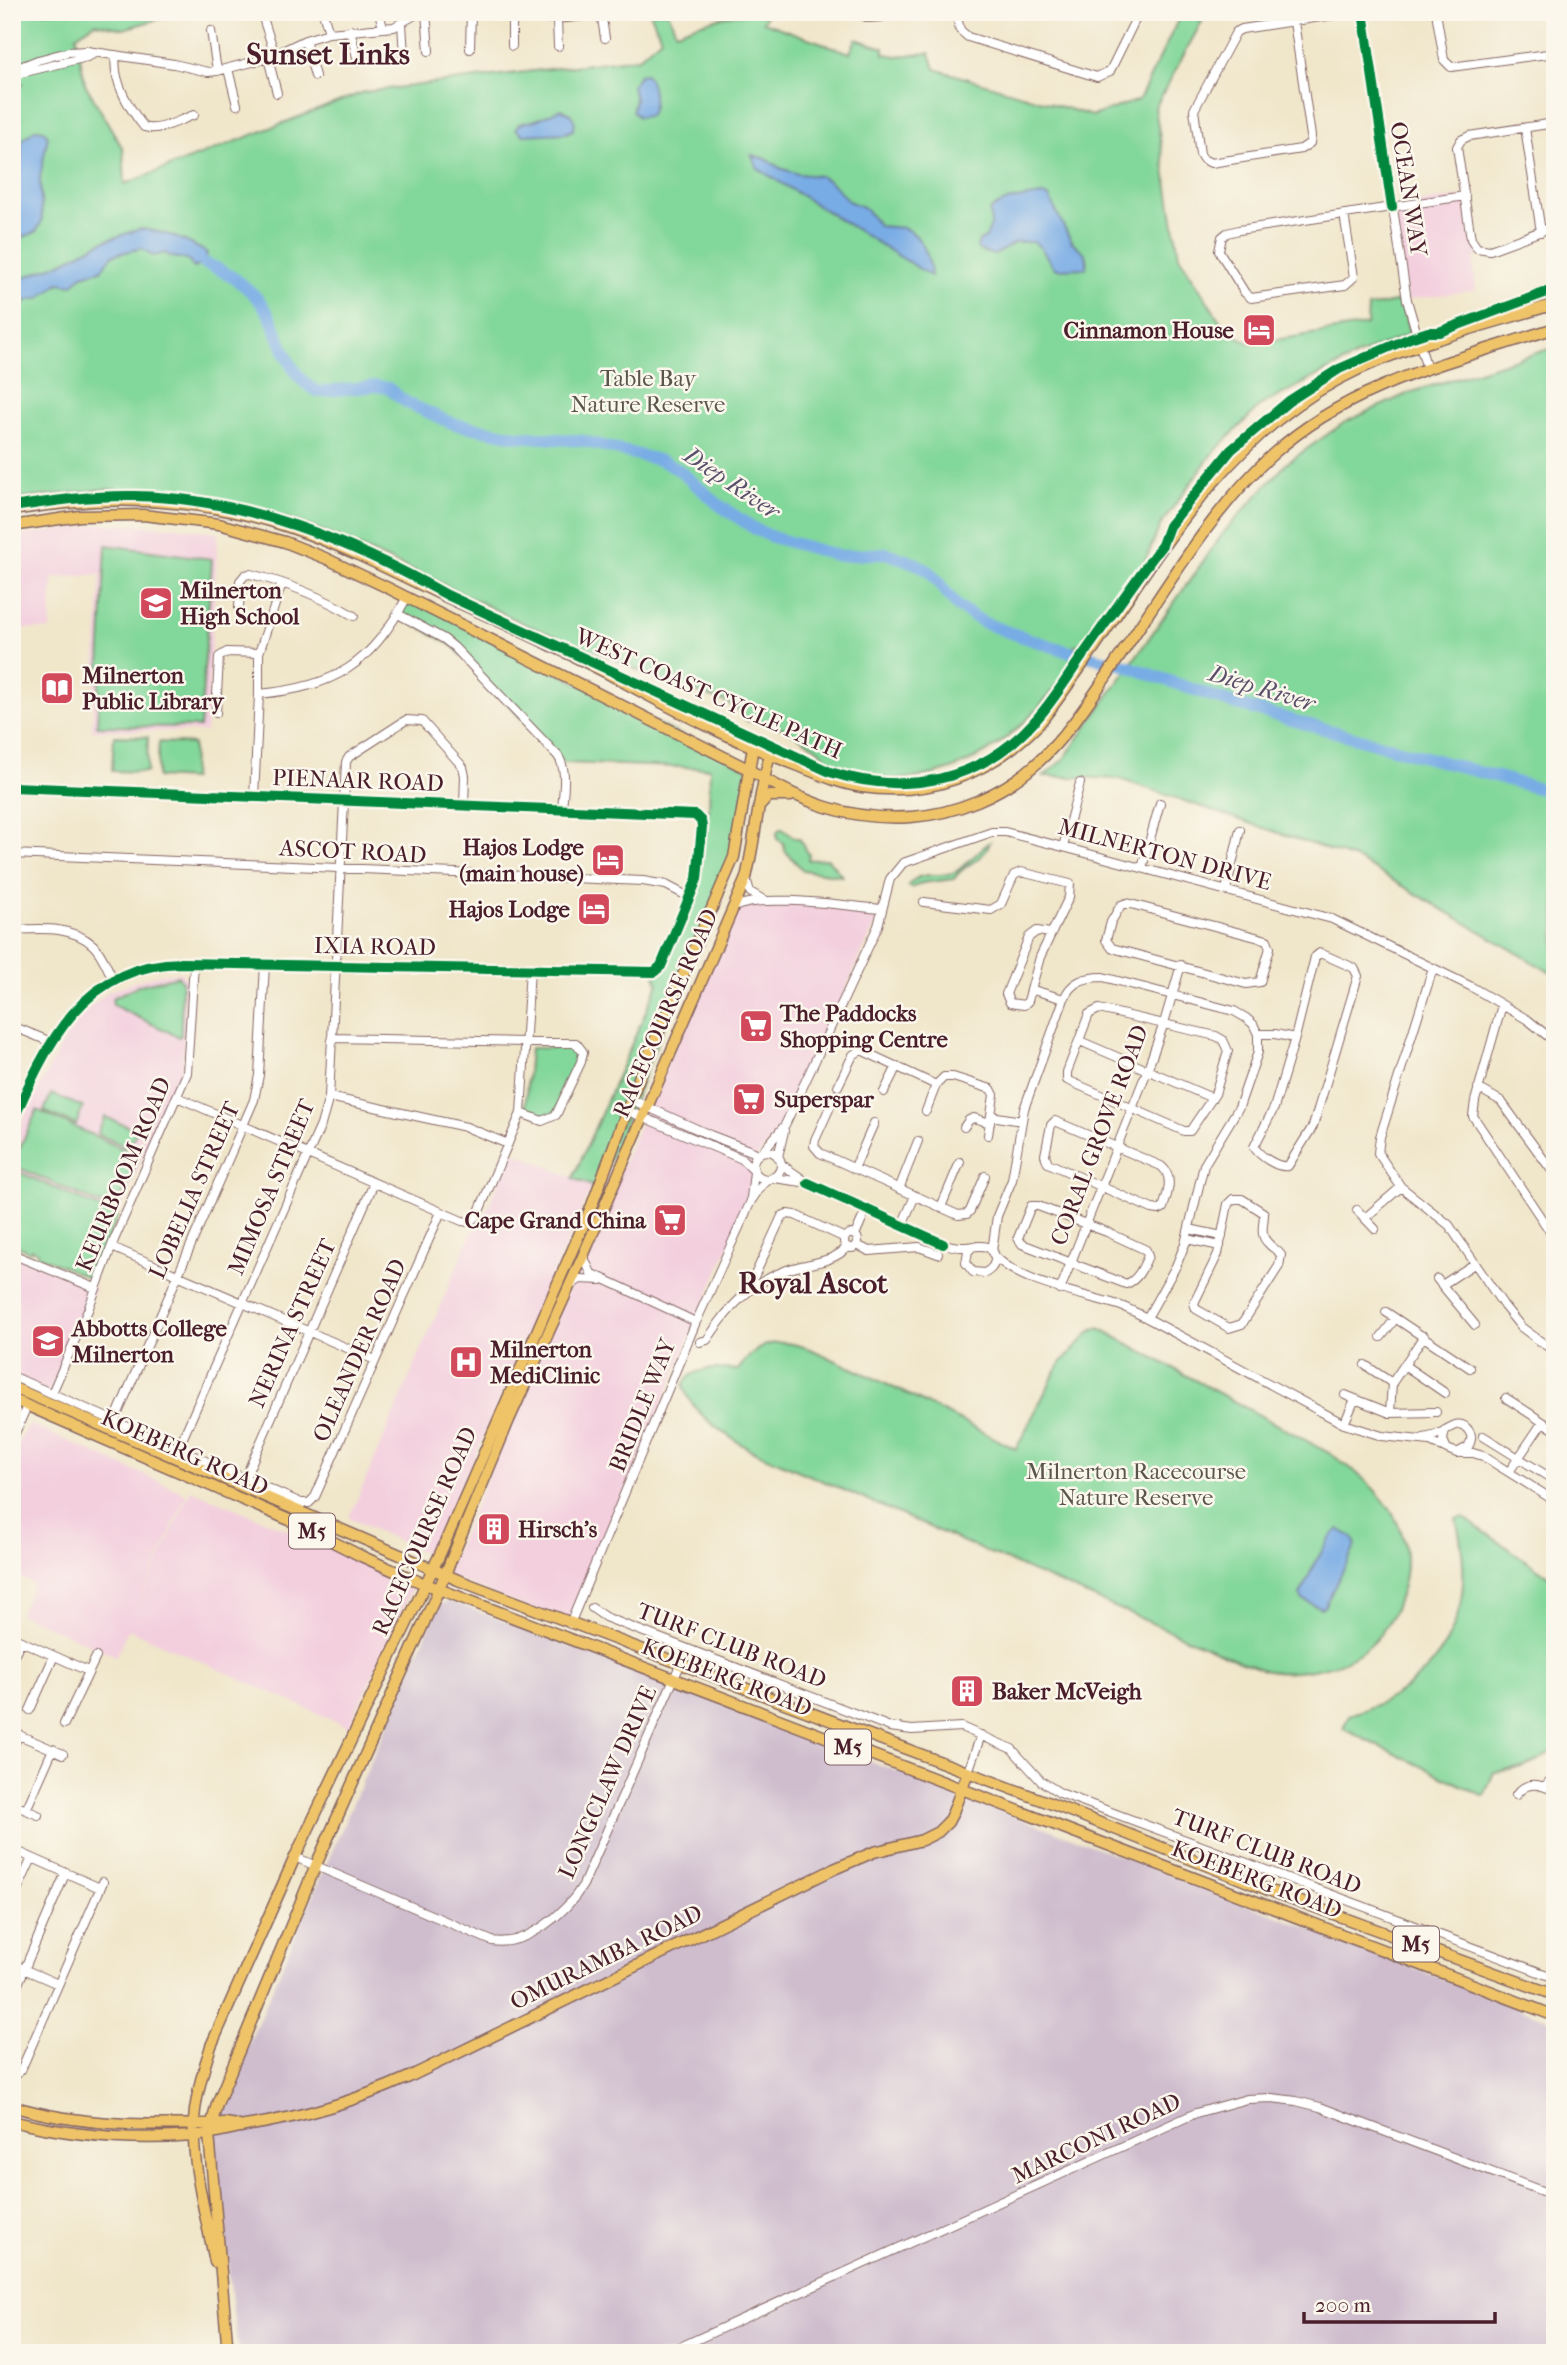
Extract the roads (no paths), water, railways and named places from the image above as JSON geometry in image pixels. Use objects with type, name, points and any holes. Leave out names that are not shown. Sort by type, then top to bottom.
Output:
[{"type":"main road","points":[[12,510],[70,501],[138,499],[205,506],[281,524],[328,542],[583,661],[675,710],[770,755],[844,783],[863,787],[892,789],[946,782],[973,773],[998,759],[1019,744],[1038,725],[1212,483],[1242,450],[1268,427],[1306,398],[1390,356],[1555,303]]},
{"type":"main road","points":[[12,526],[62,518],[127,515],[219,524],[264,536],[309,551],[407,597],[800,798],[860,816],[924,816],[950,810],[997,792],[1034,765],[1057,742],[1093,696],[1175,576],[1244,482],[1291,439],[1356,397],[1427,369],[1555,328]]},
{"type":"main road","name":"RACECOURSE ROAD","points":[[227,2339],[194,2136],[202,2073],[211,2046],[295,1857],[432,1569],[592,1205],[628,1105],[734,857],[742,822],[747,769],[753,747]]},
{"type":"main road","name":"RACECOURSE ROAD","points":[[228,2353],[209,2129],[230,2068],[316,1865],[439,1589],[509,1420],[746,878],[763,779],[770,755]]},
{"type":"main road","points":[[759,807],[771,796],[800,798]]},
{"type":"main road","name":"KOEBERG ROAD","points":[[12,1387],[445,1575],[968,1772],[1276,1893],[1555,1995]]},
{"type":"main road","name":"KOEBERG ROAD","points":[[12,1399],[296,1523],[361,1556],[439,1589],[1515,1998],[1555,2016]]},
{"type":"main road","name":"OMURAMBA ROAD","points":[[12,2121],[72,2134],[107,2138],[194,2136],[225,2123],[244,2126],[319,2111],[393,2084],[827,1872],[879,1850],[929,1837],[948,1822],[968,1772]]},
{"type":"main road","name":"OMURAMBA ROAD","points":[[12,2106],[92,2122],[194,2123],[209,2129]]},
{"type":"street","points":[[323,12],[329,33]]},
{"type":"street","points":[[379,12],[383,28]]},
{"type":"street","points":[[12,73],[27,72],[96,53],[217,71],[271,57],[305,40],[329,33],[383,28],[402,23],[420,12]]},
{"type":"street","points":[[426,12],[429,51]]},
{"type":"street","points":[[470,50],[471,12]]},
{"type":"street","points":[[854,12],[874,18],[882,17],[886,12]]},
{"type":"street","points":[[956,12],[958,28],[964,35],[1097,77],[1110,71],[1138,15],[1122,12]]},
{"type":"street","points":[[1294,22],[1310,143],[1301,149],[1206,162],[1200,154],[1194,110],[1234,34],[1242,29],[1353,12]]},
{"type":"street","name":"OCEAN WAY","points":[[1363,12],[1407,300],[1427,369]]},
{"type":"street","points":[[1436,12],[1444,60],[1451,67],[1555,53]]},
{"type":"street","points":[[512,46],[509,13],[552,17],[604,13],[605,38]]},
{"type":"street","points":[[552,17],[558,46]]},
{"type":"street","points":[[263,18],[277,93]]},
{"type":"street","points":[[402,23],[404,56]]},
{"type":"street","points":[[350,30],[358,61]]},
{"type":"street","points":[[211,31],[217,71]]},
{"type":"street","points":[[305,40],[315,76]]},
{"type":"street","points":[[116,55],[114,68],[117,80],[144,127],[161,127],[194,115]]},
{"type":"street","points":[[228,69],[237,105]]},
{"type":"street","points":[[1555,123],[1469,136],[1461,140],[1457,147],[1471,239],[1480,249],[1496,248],[1555,226]]},
{"type":"street","points":[[1525,128],[1541,232]]},
{"type":"street","points":[[1344,214],[1353,273],[1352,280],[1345,285],[1251,298],[1245,293],[1219,251],[1222,237],[1230,232],[1344,214],[1465,196]]},
{"type":"street","points":[[239,609],[240,581],[250,574],[311,593],[354,616]]},
{"type":"street","points":[[254,797],[260,694],[259,653],[282,583]]},
{"type":"street","points":[[260,694],[305,688],[325,682],[347,670],[368,654],[382,638],[407,597]]},
{"type":"street","points":[[398,614],[454,647],[558,756],[564,771],[562,809]]},
{"type":"street","points":[[216,713],[219,657],[228,652],[259,653]]},
{"type":"street","name":"MIMOSA STREET","points":[[178,1449],[308,1155],[330,1097],[345,766],[349,757],[406,720],[417,719],[429,726],[463,767],[466,776],[464,805]]},
{"type":"street","points":[[1063,847],[1080,783]]},
{"type":"street","name":"PIENAAR ROAD","points":[[12,787],[695,815],[700,820]]},
{"type":"street","points":[[1142,868],[1160,803]]},
{"type":"street","name":"IXIA ROAD","points":[[12,1123],[51,1042],[73,1012],[100,987],[141,968],[167,963],[194,963],[654,972],[661,966],[700,868],[700,820]]},
{"type":"street","points":[[1226,890],[1240,830]]},
{"type":"street","name":"MILNERTON DRIVE","points":[[882,909],[890,879],[903,863],[984,833],[1005,832],[1332,919],[1502,1005],[1528,1020],[1555,1042]]},
{"type":"street","name":"ASCOT ROAD","points":[[12,854],[643,881],[666,885],[689,897]]},
{"type":"street","points":[[924,902],[991,910],[1001,904],[1014,875],[1028,873],[1067,882],[1071,887],[1069,897],[1036,970],[1033,990],[1024,1005],[1017,1006],[1006,999],[1029,937],[1037,931],[1051,933]]},
{"type":"street","points":[[746,878],[754,896],[770,901]]},
{"type":"street","points":[[734,906],[770,901],[882,909],[878,926],[785,1125],[779,1172],[772,1178]]},
{"type":"street","points":[[1135,904],[1198,920],[1261,937],[1269,944],[1263,975],[1256,984],[1246,984],[1181,965],[1112,948],[1106,940],[1111,922],[1121,905],[1135,904]]},
{"type":"street","points":[[12,930],[58,929],[80,937],[93,945],[113,979]]},
{"type":"street","points":[[1324,953],[1354,968],[1357,976],[1353,995],[1316,1118],[1287,1166],[1283,1167],[1257,1152],[1254,1147],[1270,1117],[1295,1038],[1315,957],[1324,953]]},
{"type":"street","name":"KEURBOOM ROAD","points":[[52,1393],[189,1065],[194,963]]},
{"type":"street","name":"LOBELIA STREET","points":[[115,1420],[258,1088],[265,964]]},
{"type":"street","name":"CORAL GROVE ROAD","points":[[1060,1290],[1147,1071],[1181,965]]},
{"type":"street","points":[[1433,968],[1378,1145],[1380,1158],[1401,1187],[1449,1225],[1521,1327],[1555,1352]]},
{"type":"street","points":[[177,1097],[462,1221],[472,1221],[477,1216],[521,1112],[530,970]]},
{"type":"street","points":[[966,1263],[967,1255],[977,1246],[997,1216],[1012,1180],[1021,1121],[1064,999],[1073,985],[1086,978],[1103,977],[1234,1011],[1246,1017],[1258,1034],[1258,1052],[1232,1119],[1204,1165],[1188,1234],[1176,1266],[1147,1318]]},
{"type":"street","points":[[1033,990],[1064,999]]},
{"type":"street","points":[[1502,1005],[1478,1088],[1473,1110],[1475,1121],[1555,1239]]},
{"type":"street","points":[[1100,1009],[1216,1036],[1227,1045],[1228,1051],[1212,1098],[1188,1132],[1067,1080],[1067,1072],[1080,1041],[1089,1014],[1100,1009]]},
{"type":"street","points":[[12,1026],[51,1042]]},
{"type":"street","points":[[1258,1034],[1295,1038]]},
{"type":"street","points":[[333,1038],[576,1043],[583,1052],[581,1062],[556,1115],[542,1121],[521,1112]]},
{"type":"street","points":[[1080,1041],[1212,1098]]},
{"type":"street","points":[[838,1086],[857,1051],[865,1051],[936,1085]]},
{"type":"street","points":[[884,1092],[897,1066]]},
{"type":"street","points":[[926,1111],[936,1085],[940,1079],[948,1076],[991,1089],[994,1095],[988,1135]]},
{"type":"street","points":[[1478,1088],[1501,1101],[1555,1175]]},
{"type":"street","points":[[835,1096],[814,1146],[820,1153],[958,1215],[967,1214],[985,1176]]},
{"type":"street","points":[[330,1097],[466,1127],[508,1144]]},
{"type":"street","points":[[628,1105],[742,1159],[761,1178],[808,1184]]},
{"type":"street","points":[[645,1113],[745,1150],[771,1152],[808,1184],[943,1244],[977,1246],[993,1252],[1015,1271]]},
{"type":"street","points":[[964,1127],[974,1118],[1021,1121]]},
{"type":"street","points":[[1055,1121],[1115,1148],[1161,1166],[1169,1173],[1163,1208],[1152,1209],[1048,1163],[1045,1155],[1051,1125],[1055,1121]]},
{"type":"street","points":[[854,1169],[874,1123]]},
{"type":"street","points":[[754,1171],[753,1161],[785,1125]]},
{"type":"street","points":[[899,1188],[918,1141]]},
{"type":"street","points":[[941,1207],[960,1162]]},
{"type":"street","name":"BRIDLE WAY","points":[[751,1201],[754,1171]]},
{"type":"street","name":"BRIDLE WAY","points":[[570,1623],[696,1322],[751,1201],[762,1185],[772,1178]]},
{"type":"street","name":"NERINA STREET","points":[[245,1478],[374,1183]]},
{"type":"street","points":[[1365,1218],[1401,1187]]},
{"type":"street","points":[[901,1225],[915,1196]]},
{"type":"street","points":[[1233,1199],[1242,1199],[1264,1213],[1263,1236],[1266,1242],[1282,1255],[1279,1266],[1242,1324],[1234,1328],[1229,1328],[1200,1312],[1195,1306],[1220,1246],[1228,1204],[1233,1199]]},
{"type":"street","points":[[1031,1206],[1038,1206],[1085,1224],[1146,1250],[1148,1256],[1140,1273],[1126,1284],[1019,1241],[1019,1234],[1031,1206]]},
{"type":"street","points":[[855,1235],[866,1210]]},
{"type":"street","points":[[1357,1210],[1375,1229]]},
{"type":"street","name":"OLEANDER ROAD","points":[[245,1478],[301,1503],[315,1499],[441,1212]]},
{"type":"street","points":[[700,1342],[707,1340],[748,1290],[779,1220],[787,1214],[795,1215],[845,1238]]},
{"type":"street","points":[[988,1272],[995,1262],[993,1252],[997,1216]]},
{"type":"street","points":[[847,1247],[844,1243],[849,1234],[855,1235],[858,1245]]},
{"type":"street","points":[[1188,1234],[1222,1236]]},
{"type":"street","points":[[1188,1234],[1220,1246]]},
{"type":"street","points":[[943,1244],[973,1272],[981,1274],[995,1269],[1015,1271],[1060,1290],[1120,1306],[1346,1424],[1393,1438],[1421,1439],[1453,1453],[1483,1456],[1555,1501]]},
{"type":"street","points":[[748,1290],[790,1269],[835,1256],[847,1247],[854,1248],[858,1245]]},
{"type":"street","points":[[858,1245],[869,1251],[919,1247],[937,1254]]},
{"type":"street","points":[[111,1247],[375,1360]]},
{"type":"street","points":[[585,1250],[587,1267],[591,1273],[696,1322]]},
{"type":"street","points":[[12,1254],[95,1288]]},
{"type":"street","points":[[1474,1264],[1443,1285],[1475,1325]]},
{"type":"street","points":[[756,1273],[768,1279]]},
{"type":"street","points":[[569,1287],[581,1279],[604,1280]]},
{"type":"street","points":[[1386,1312],[1470,1368]]},
{"type":"street","points":[[1381,1337],[1395,1319]]},
{"type":"street","points":[[1390,1413],[1392,1383],[1424,1336]]},
{"type":"street","points":[[1365,1365],[1392,1383]]},
{"type":"street","points":[[1404,1366],[1445,1393]]},
{"type":"street","points":[[12,1376],[245,1478]]},
{"type":"street","points":[[1345,1395],[1390,1413],[1436,1412]]},
{"type":"street","points":[[1506,1398],[1555,1430]]},
{"type":"street","points":[[1346,1424],[1356,1400]]},
{"type":"street","points":[[12,1440],[27,1406]]},
{"type":"street","points":[[1509,1472],[1542,1423]]},
{"type":"street","points":[[1421,1439],[1452,1425],[1461,1425],[1468,1430],[1483,1456]]},
{"type":"street","points":[[1445,1430],[1443,1440],[1447,1449]]},
{"type":"street","points":[[1461,1452],[1468,1447],[1471,1435]]},
{"type":"street","points":[[1483,1436],[1549,1477]]},
{"type":"street","name":"TURF CLUB ROAD","points":[[592,1608],[605,1617],[890,1727],[912,1730],[955,1726],[981,1735],[1012,1749],[1041,1781],[1060,1793],[1555,1978]]},
{"type":"street","points":[[12,1659],[16,1639],[88,1671]]},
{"type":"street","points":[[30,1710],[54,1656]]},
{"type":"street","points":[[64,1724],[96,1657]]},
{"type":"street","name":"LONGCLAW DRIVE","points":[[295,1857],[492,1941],[509,1941],[550,1922],[571,1903],[583,1885],[680,1665]]},
{"type":"street","points":[[12,1749],[16,1733],[64,1754]]},
{"type":"street","points":[[968,1772],[981,1735]]},
{"type":"street","points":[[26,1810],[53,1749]]},
{"type":"street","points":[[1545,1786],[1555,1775]]},
{"type":"street","points":[[1516,1796],[1525,1786],[1532,1784],[1555,1791]]},
{"type":"street","points":[[12,1804],[37,1815]]},
{"type":"street","points":[[12,1849],[102,1885],[21,2070],[12,2078]]},
{"type":"street","points":[[12,1902],[32,1857]]},
{"type":"street","points":[[12,1998],[66,1872]]},
{"type":"street","points":[[12,1964],[58,1984]]},
{"type":"street","name":"MARCONI ROAD","points":[[667,2353],[1196,2113],[1247,2099],[1284,2099],[1320,2107],[1555,2196]]},
{"type":"water","points":[[646,74],[652,89],[653,107],[649,116],[638,117],[632,111],[635,100],[632,86],[639,75]]},
{"type":"water","points":[[561,109],[572,115],[575,123],[573,130],[566,133],[523,135],[516,129],[519,124]]},
{"type":"water","points":[[36,129],[43,130],[48,136],[40,177],[42,221],[36,232],[23,237],[12,227],[12,179],[20,166],[23,139]]},
{"type":"water","points":[[752,155],[798,174],[820,176],[832,183],[848,201],[865,208],[879,226],[910,231],[924,248],[931,276],[757,168]]},
{"type":"water","points":[[1042,195],[1049,197],[1071,241],[1084,252],[1087,259],[1086,268],[1056,269],[1034,242],[1016,242],[994,255],[980,251],[977,247],[979,241],[986,238],[991,225],[990,211],[1008,201]]},
{"type":"water","points":[[140,229],[167,234],[192,244],[207,253],[204,263],[194,268],[187,259],[165,253],[153,256],[142,248],[113,255],[101,270],[82,275],[73,285],[59,283],[40,298],[29,300],[12,309],[12,282],[59,264],[104,241]]},
{"type":"water","points":[[1339,1529],[1352,1537],[1356,1545],[1324,1607],[1321,1608],[1303,1600],[1300,1595],[1323,1550]]},
{"type":"waterway","name":"Diep River","points":[[204,263],[225,272],[253,293],[267,311],[294,370],[308,386],[318,392],[376,386],[388,388],[407,403],[454,424],[516,436],[584,441],[662,461],[679,470],[719,505],[772,537],[839,556],[886,553],[917,564],[930,572],[957,606],[983,622],[1005,631],[1063,650],[1124,665],[1234,704],[1555,793]]},
{"type":"place","name":"Cinnamon House","points":[[1259,330]]},
{"type":"place","name":"Milnerton High School","points":[[156,603]]},
{"type":"place","name":"Milnerton Public Library","points":[[57,688]]},
{"type":"place","name":"Hajos Lodge (main house)","points":[[608,860]]},
{"type":"place","name":"Hajos Lodge","points":[[594,909]]},
{"type":"place","name":"The Paddocks Shopping Centre","points":[[756,1026]]},
{"type":"place","name":"Superspar","points":[[749,1099]]},
{"type":"place","name":"Cape Grand China","points":[[670,1220]]},
{"type":"place","name":"Abbotts College Milnerton","points":[[48,1341]]},
{"type":"place","name":"Milnerton MediClinic","points":[[466,1362]]},
{"type":"place","name":"Hirsch's","points":[[494,1529]]},
{"type":"place","name":"Baker McVeigh","points":[[967,1691]]},
{"type":"district","name":"Sunset Links","points":[[328,54]]},
{"type":"district","name":"Royal Ascot","points":[[813,1283]]},
{"type":"park label","name":"Table Bay Nature Reserve","points":[[648,391]]},
{"type":"park label","name":"Milnerton Racecourse Nature Reserve","points":[[1136,1484]]}]
